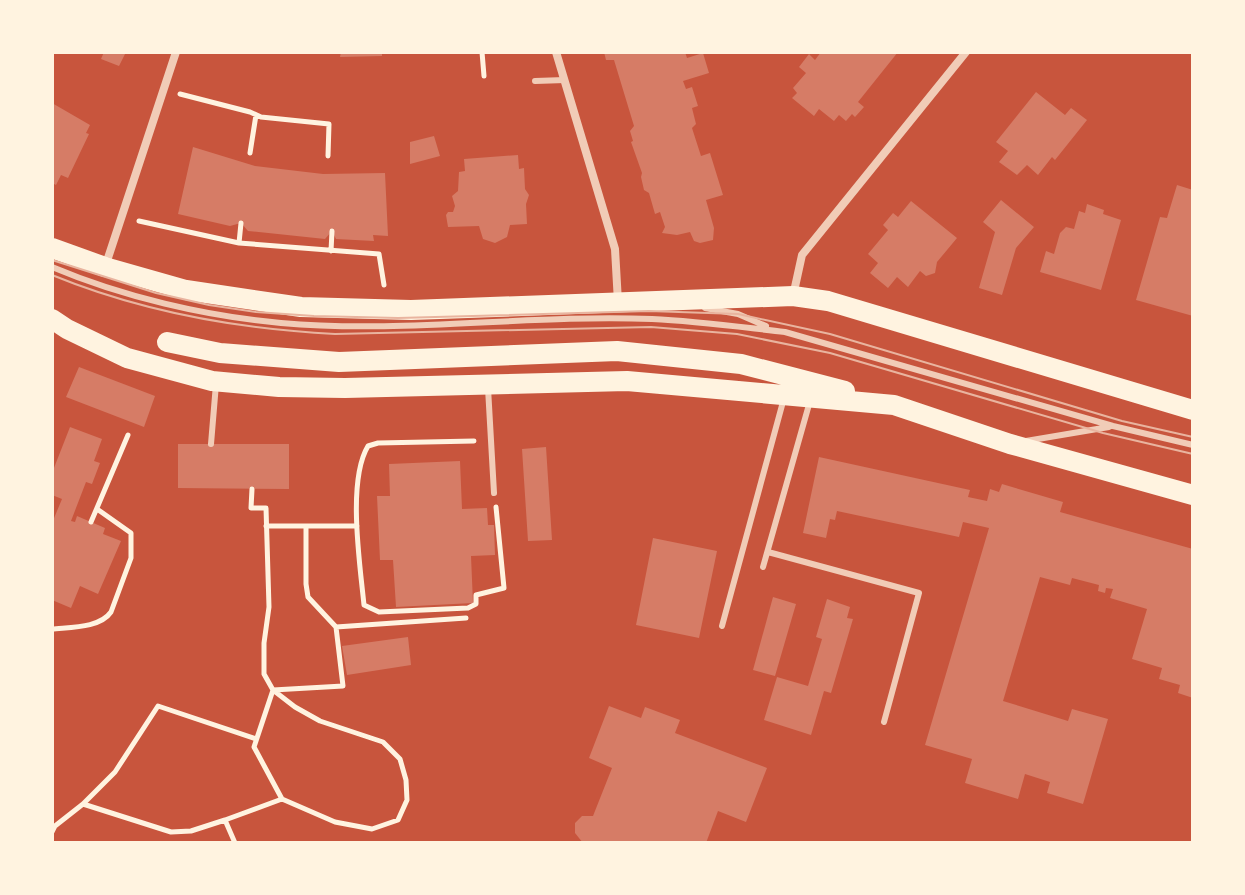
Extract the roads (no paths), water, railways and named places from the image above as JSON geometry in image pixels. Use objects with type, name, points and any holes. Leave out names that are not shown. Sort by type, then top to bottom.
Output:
[{"type":"main road","points":[[52,248],[186,290],[301,307],[387,309],[793,296],[855,308],[1193,410]]},
{"type":"main road","points":[[52,319],[127,358],[216,381],[279,387],[345,388],[627,381],[894,405]]},
{"type":"main road","points":[[167,342],[220,353],[339,362],[617,351],[741,364],[894,405],[1010,444],[1193,495]]},
{"type":"street","points":[[105,267],[176,52]]},
{"type":"street","points":[[556,52],[615,249],[618,302]]},
{"type":"street","points":[[793,296],[802,255],[966,52]]},
{"type":"lane","points":[[535,81],[565,80]]},
{"type":"lane","points":[[52,267],[118,290],[203,312],[282,323],[398,325],[650,319],[777,331],[843,347],[1113,426],[1193,445]]},
{"type":"lane","points":[[662,300],[738,314],[777,331]]},
{"type":"lane","points":[[211,444],[216,381]]},
{"type":"lane","points":[[488,384],[494,493]]},
{"type":"lane","points":[[722,626],[785,395]]},
{"type":"lane","points":[[763,567],[811,397]]},
{"type":"lane","points":[[1010,444],[1113,426]]},
{"type":"lane","points":[[768,552],[919,593],[884,722]]},
{"type":"tram line","points":[[52,260],[156,293],[256,312],[398,318],[649,311],[738,314],[830,334],[1122,421],[1193,437]]},
{"type":"tram line","points":[[52,275],[156,309],[227,323],[299,332],[335,334],[651,327],[737,334],[830,353],[1103,433],[1193,454]]}]
